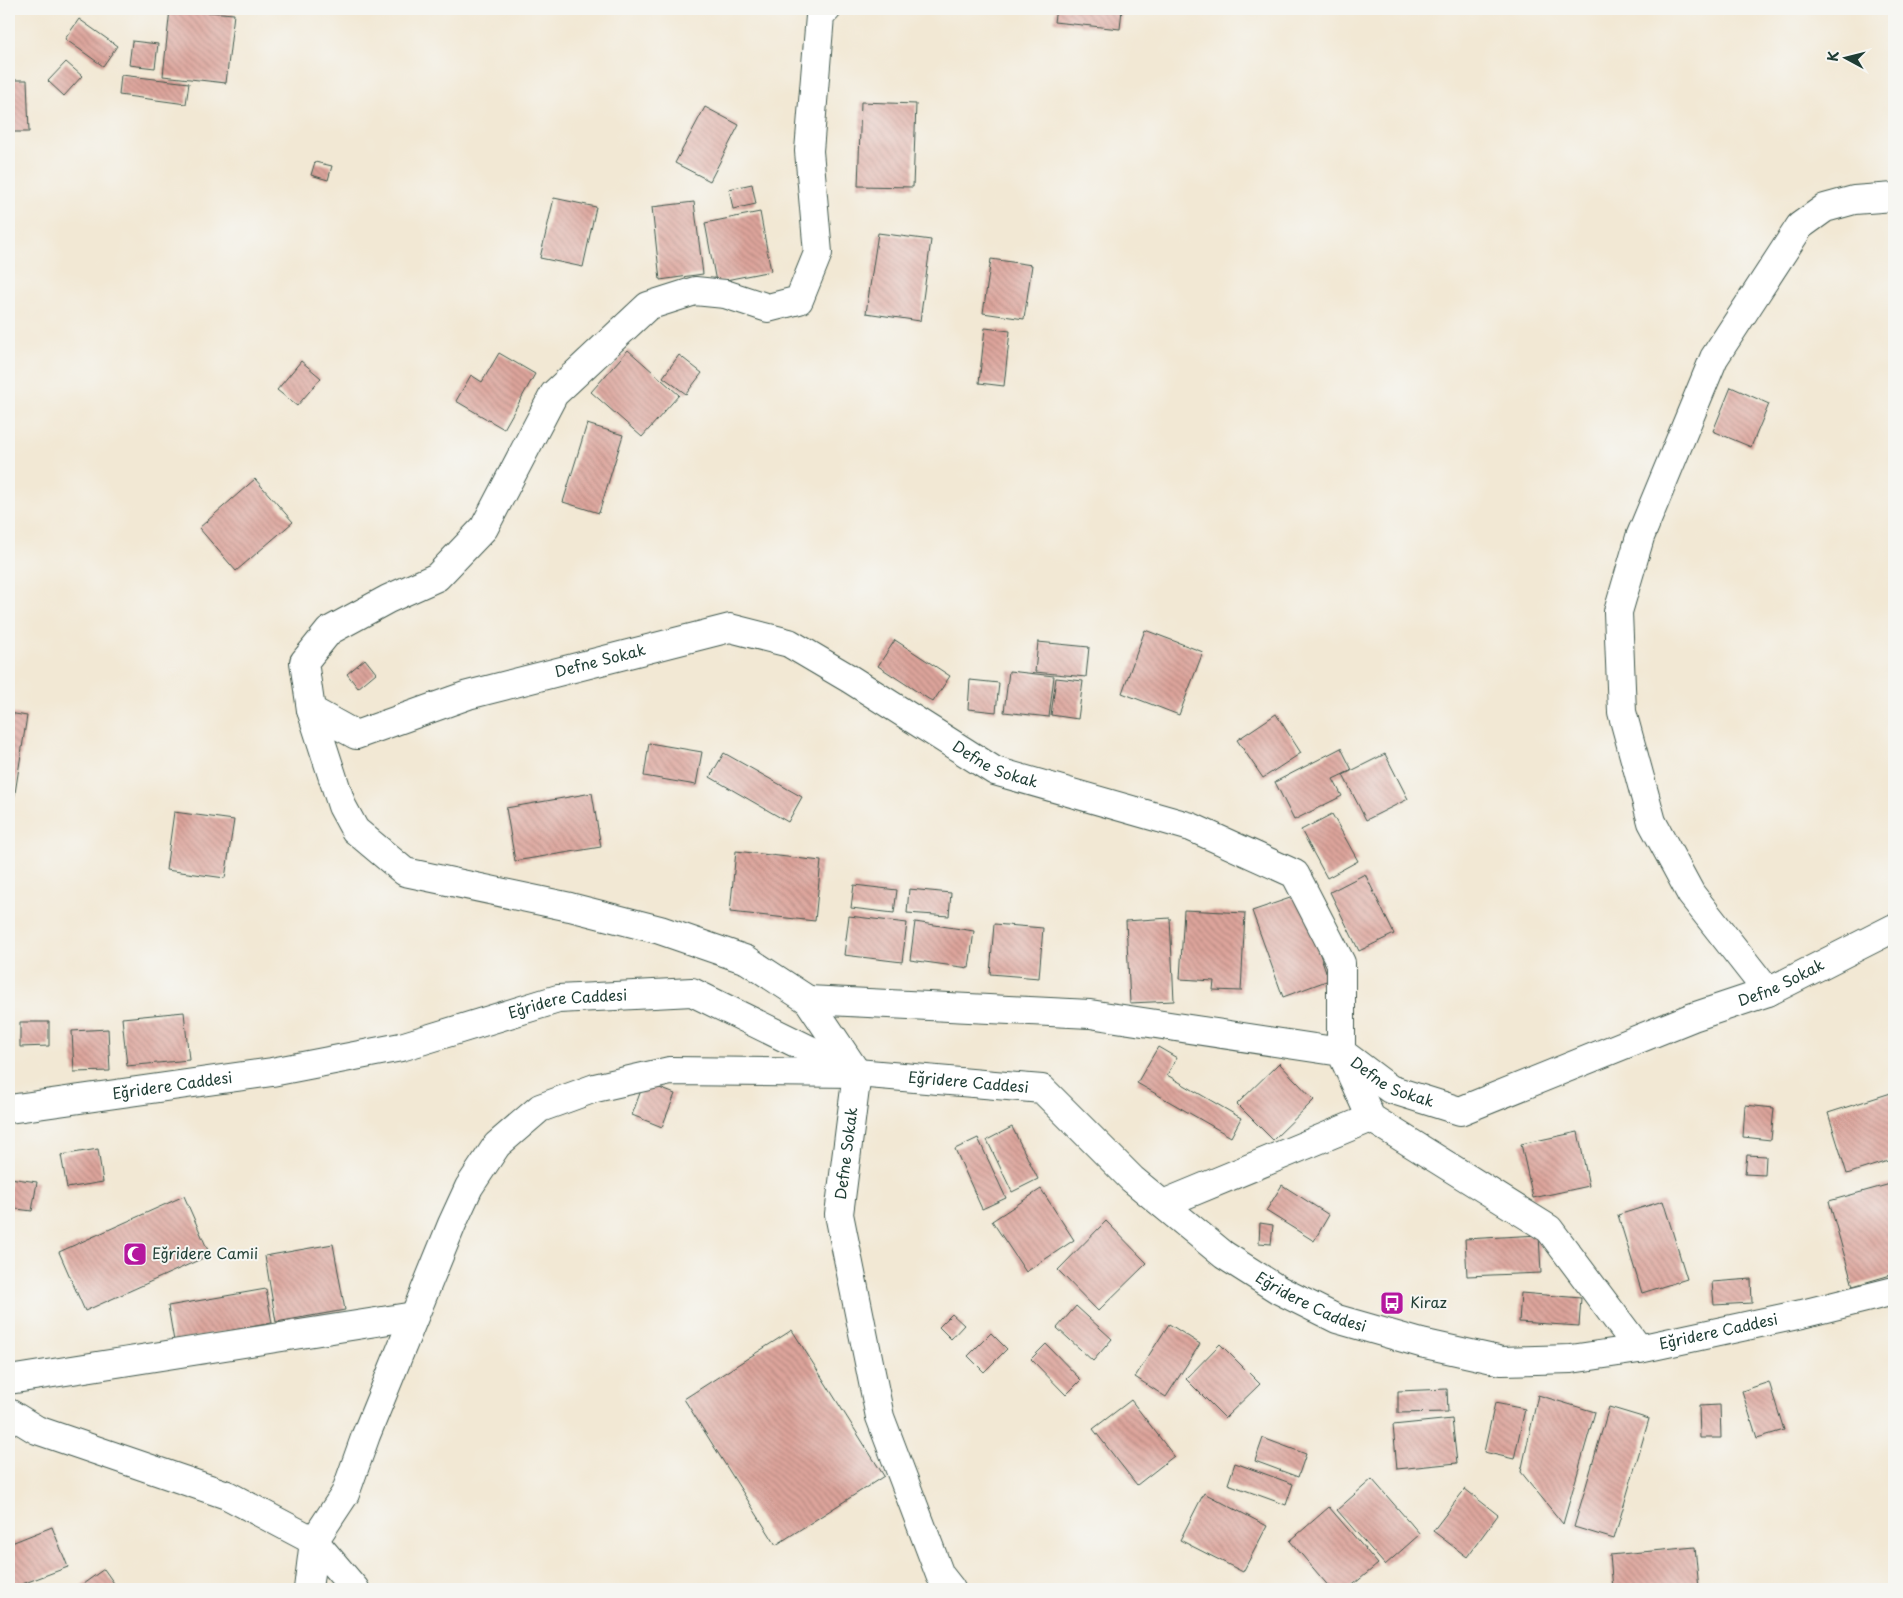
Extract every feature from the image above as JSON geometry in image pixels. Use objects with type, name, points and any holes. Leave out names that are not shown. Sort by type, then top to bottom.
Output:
[{"type":"street","points":[[827,9],[820,16],[809,151],[818,254],[800,300],[768,308],[725,294],[696,291],[648,306],[554,394],[484,528],[436,578],[388,599],[329,631],[304,662],[311,710],[342,806],[355,830],[405,872],[570,907],[660,930],[747,960],[808,1000],[857,1073]]},
{"type":"street","points":[[1768,992],[1691,894],[1652,822],[1622,712],[1618,612],[1644,528],[1714,358],[1800,226],[1826,208],[1854,200],[1894,198]]},
{"type":"street","name":"Defne Sokak","points":[[311,710],[356,735],[468,695],[730,628],[789,643],[850,678],[995,771],[1191,828],[1295,874],[1341,963],[1342,1052],[1390,1089],[1460,1111],[1694,1017],[1768,992],[1894,928]]},
{"type":"street","name":"Eğridere Caddesi","points":[[9,1109],[272,1072],[392,1049],[558,1000],[692,992],[857,1073],[1042,1089],[1132,1179],[1224,1255],[1279,1290],[1337,1319],[1421,1343],[1502,1361],[1571,1359],[1639,1349],[1802,1314],[1894,1290]]},
{"type":"street","points":[[808,1000],[1090,1014],[1342,1052],[1371,1118],[1549,1229],[1639,1349]]},
{"type":"street","points":[[308,1589],[314,1541],[346,1494],[366,1435],[469,1187],[497,1145],[540,1108],[595,1088],[670,1071],[857,1073]]},
{"type":"street","name":"Defne Sokak","points":[[857,1073],[839,1214],[880,1416],[940,1575],[951,1589]]},
{"type":"street","points":[[1163,1204],[1371,1118]]},
{"type":"street","points":[[9,1380],[414,1316]]},
{"type":"street","points":[[9,1413],[37,1430],[227,1495],[314,1541],[355,1589]]},
{"type":"building","points":[[170,9],[234,14],[226,83],[163,76]]},
{"type":"building","points":[[1056,9],[1122,9],[1120,29],[1054,22]]},
{"type":"building","points":[[79,19],[117,46],[103,66],[65,39]]},
{"type":"building","points":[[132,41],[158,44],[155,68],[129,65]]},
{"type":"building","points":[[66,62],[82,76],[64,96],[48,81]]},
{"type":"building","points":[[9,64],[11,64],[11,80],[27,80],[29,132],[9,132]]},
{"type":"building","points":[[121,75],[189,83],[186,104],[119,95]]},
{"type":"building","points":[[861,102],[916,104],[913,187],[858,186]]},
{"type":"building","points":[[705,107],[739,125],[710,181],[675,163]]},
{"type":"building","points":[[315,162],[332,166],[328,180],[311,175]]},
{"type":"building","points":[[752,184],[756,204],[733,209],[729,189]]},
{"type":"building","points":[[554,198],[596,207],[583,267],[540,258]]},
{"type":"building","points":[[694,202],[703,274],[660,280],[652,207]]},
{"type":"building","points":[[760,212],[771,271],[716,282],[705,223]]},
{"type":"building","points":[[878,233],[931,240],[920,321],[866,313]]},
{"type":"building","points":[[991,259],[1032,265],[1024,319],[983,313]]},
{"type":"building","points":[[985,328],[1010,331],[1004,386],[979,383]]},
{"type":"building","points":[[628,350],[679,395],[642,437],[591,392]]},
{"type":"building","points":[[499,353],[535,374],[504,429],[456,401],[471,375],[482,382]]},
{"type":"building","points":[[679,355],[702,373],[686,394],[663,377]]},
{"type":"building","points":[[301,361],[321,378],[297,406],[277,390]]},
{"type":"building","points":[[1731,387],[1769,404],[1751,447],[1713,431]]},
{"type":"building","points":[[587,424],[623,435],[599,513],[563,502]]},
{"type":"building","points":[[255,479],[293,522],[236,571],[199,528]]},
{"type":"building","points":[[1145,630],[1203,652],[1179,715],[1122,693]]},
{"type":"building","points":[[895,640],[950,676],[933,702],[878,666]]},
{"type":"building","points":[[1038,642],[1089,647],[1086,677],[1035,672]]},
{"type":"building","points":[[365,659],[376,673],[358,688],[347,674]]},
{"type":"building","points":[[1009,671],[1054,676],[1049,717],[1004,712]]},
{"type":"building","points":[[1056,678],[1083,681],[1078,719],[1051,715]]},
{"type":"building","points":[[970,680],[999,683],[996,712],[968,709]]},
{"type":"building","points":[[9,713],[27,716],[13,806],[9,806]]},
{"type":"building","points":[[1276,714],[1301,753],[1263,778],[1237,740]]},
{"type":"building","points":[[649,743],[702,752],[696,785],[644,776]]},
{"type":"building","points":[[1341,748],[1352,770],[1333,779],[1342,796],[1294,820],[1275,782]]},
{"type":"building","points":[[724,753],[802,797],[788,822],[710,777]]},
{"type":"building","points":[[1385,754],[1408,799],[1366,820],[1343,775]]},
{"type":"building","points":[[592,793],[601,847],[515,861],[506,808]]},
{"type":"building","points":[[174,812],[234,820],[225,878],[166,870]]},
{"type":"building","points":[[1332,814],[1358,861],[1327,878],[1301,830]]},
{"type":"building","points":[[736,851],[821,861],[815,921],[730,912]]},
{"type":"building","points":[[1365,874],[1394,934],[1359,951],[1330,892]]},
{"type":"building","points":[[854,885],[897,890],[894,913],[851,908]]},
{"type":"building","points":[[909,889],[951,893],[949,916],[907,913]]},
{"type":"building","points":[[1299,895],[1329,980],[1283,997],[1252,911]]},
{"type":"building","points":[[1184,910],[1245,913],[1241,991],[1213,990],[1214,981],[1180,979]]},
{"type":"building","points":[[849,916],[907,923],[902,962],[844,955]]},
{"type":"building","points":[[1170,918],[1174,1001],[1130,1003],[1126,921]]},
{"type":"building","points":[[915,922],[974,931],[969,968],[910,960]]},
{"type":"building","points":[[994,924],[1043,928],[1039,978],[990,974]]},
{"type":"building","points":[[184,1012],[189,1060],[127,1066],[122,1018]]},
{"type":"building","points":[[20,1022],[49,1022],[49,1046],[20,1047]]},
{"type":"building","points":[[108,1029],[110,1071],[74,1072],[72,1031]]},
{"type":"building","points":[[1158,1047],[1177,1058],[1167,1075],[1241,1118],[1231,1137],[1137,1083]]},
{"type":"building","points":[[1279,1063],[1314,1100],[1273,1140],[1237,1104]]},
{"type":"building","points":[[644,1082],[675,1094],[662,1127],[632,1115]]},
{"type":"building","points":[[1894,1092],[1894,1159],[1847,1174],[1828,1113]]},
{"type":"building","points":[[1745,1105],[1774,1108],[1771,1140],[1743,1137]]},
{"type":"building","points":[[1012,1127],[1038,1179],[1012,1192],[987,1140]]},
{"type":"building","points":[[1578,1132],[1589,1186],[1533,1198],[1521,1144]]},
{"type":"building","points":[[978,1138],[1006,1198],[982,1209],[955,1149]]},
{"type":"building","points":[[98,1149],[103,1182],[67,1188],[61,1155]]},
{"type":"building","points":[[1747,1155],[1766,1156],[1765,1175],[1745,1174]]},
{"type":"building","points":[[10,1178],[37,1182],[32,1211],[9,1208]]},
{"type":"building","points":[[1894,1183],[1894,1274],[1853,1286],[1829,1201]]},
{"type":"building","points":[[1282,1185],[1329,1215],[1314,1241],[1266,1211]]},
{"type":"building","points":[[1041,1189],[1074,1240],[1026,1272],[992,1221]]},
{"type":"building","name":"Eğridere Camii","points":[[184,1196],[210,1255],[85,1311],[59,1252]]},
{"type":"building","points":[[1663,1201],[1687,1279],[1642,1293],[1618,1215]]},
{"type":"building","points":[[1106,1221],[1147,1263],[1098,1311],[1058,1270]]},
{"type":"building","points":[[1260,1223],[1273,1225],[1271,1244],[1259,1243]]},
{"type":"building","points":[[1539,1235],[1541,1273],[1467,1276],[1465,1239]]},
{"type":"building","points":[[333,1244],[345,1310],[276,1322],[265,1256]]},
{"type":"building","points":[[1751,1279],[1752,1303],[1714,1305],[1712,1282]]},
{"type":"building","points":[[266,1289],[272,1323],[174,1341],[168,1306]]},
{"type":"building","points":[[1521,1293],[1581,1298],[1579,1326],[1519,1322]]},
{"type":"building","points":[[1076,1306],[1112,1339],[1093,1361],[1057,1328]]},
{"type":"building","points":[[952,1314],[964,1325],[951,1339],[939,1327]]},
{"type":"building","points":[[1169,1324],[1200,1344],[1166,1397],[1135,1377]]},
{"type":"building","points":[[792,1330],[884,1476],[776,1545],[684,1399]]},
{"type":"building","points":[[991,1333],[1007,1349],[984,1372],[968,1356]]},
{"type":"building","points":[[1046,1344],[1081,1380],[1066,1395],[1031,1359]]},
{"type":"building","points":[[1220,1344],[1260,1384],[1225,1418],[1186,1379]]},
{"type":"building","points":[[1769,1382],[1784,1430],[1757,1438],[1742,1391]]},
{"type":"building","points":[[1447,1389],[1448,1412],[1398,1413],[1398,1391]]},
{"type":"building","points":[[1538,1395],[1595,1412],[1563,1524],[1521,1472]]},
{"type":"building","points":[[1131,1400],[1174,1456],[1137,1485],[1093,1429]]},
{"type":"building","points":[[1495,1403],[1525,1409],[1514,1459],[1484,1452]]},
{"type":"building","points":[[1720,1405],[1721,1438],[1700,1438],[1699,1406]]},
{"type":"building","points":[[1609,1407],[1649,1419],[1614,1539],[1574,1527]]},
{"type":"building","points":[[1452,1419],[1457,1463],[1397,1469],[1393,1425]]},
{"type":"building","points":[[1263,1438],[1306,1454],[1298,1477],[1255,1461]]},
{"type":"building","points":[[1235,1463],[1293,1484],[1286,1505],[1228,1484]]},
{"type":"building","points":[[1372,1479],[1420,1534],[1385,1565],[1337,1510]]},
{"type":"building","points":[[1465,1489],[1498,1515],[1467,1557],[1433,1531]]},
{"type":"building","points":[[1204,1493],[1267,1526],[1243,1572],[1180,1540]]},
{"type":"building","points":[[1329,1507],[1378,1564],[1348,1589],[1331,1589],[1290,1541]]},
{"type":"building","points":[[52,1527],[68,1567],[9,1589],[9,1544]]},
{"type":"building","points":[[1695,1547],[1699,1589],[1613,1589],[1610,1555]]},
{"type":"building","points":[[104,1569],[118,1589],[76,1589]]},
{"type":"place","name":"Eğridere Camii","points":[[135,1254]]},
{"type":"place","name":"Kiraz","points":[[1392,1303]]}]
